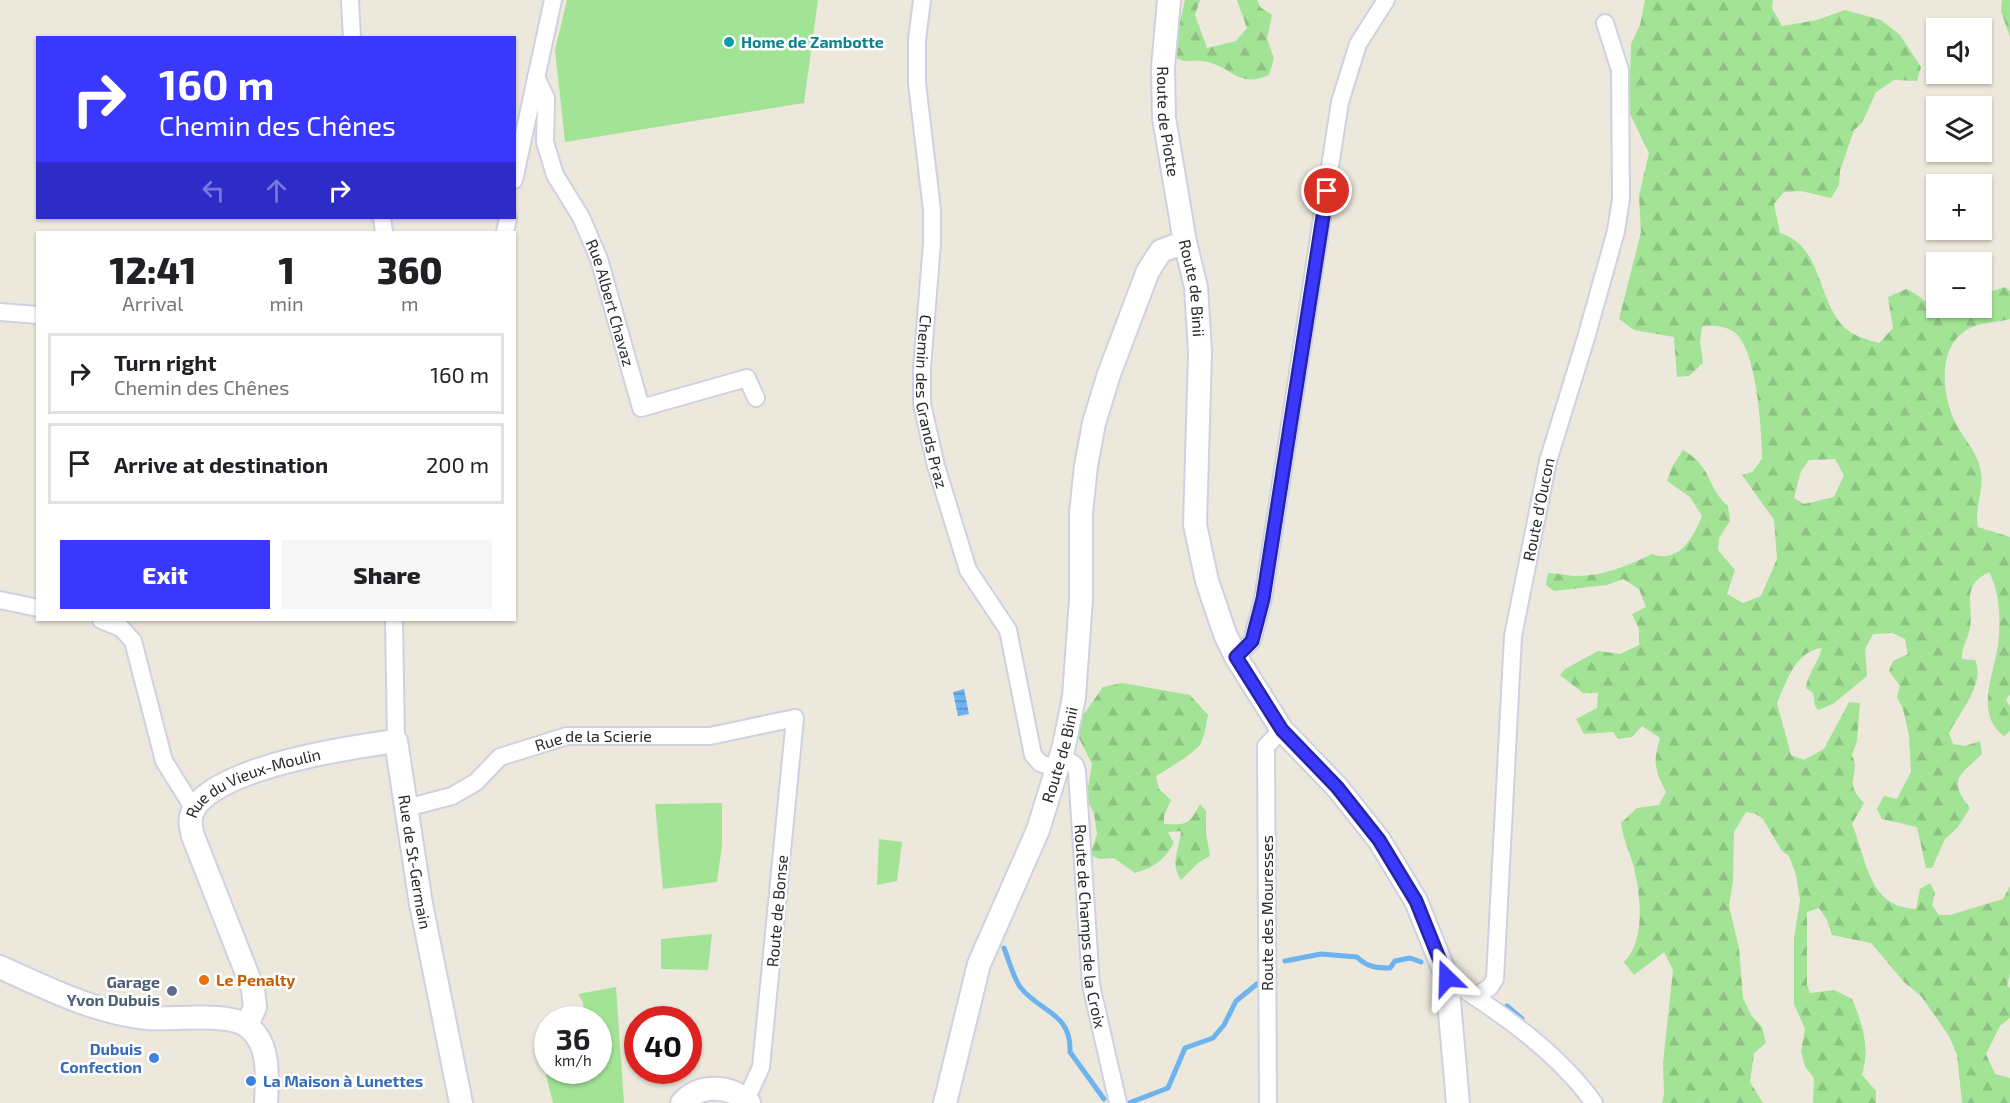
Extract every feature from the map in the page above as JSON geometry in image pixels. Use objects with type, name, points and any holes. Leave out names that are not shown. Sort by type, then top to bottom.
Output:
[{"type":"street","points":[[350,0],[352,36]]},
{"type":"street","points":[[516,171],[553,0]]},
{"type":"street","name":"Chemin des Grands Praz","points":[[922,0],[917,40],[917,83],[932,210],[932,243],[921,378],[924,417],[968,570],[1008,630],[1033,755],[1040,763],[1060,762]]},
{"type":"street","name":"Route de Piotte","points":[[1169,0],[1163,68],[1164,118],[1185,242]]},
{"type":"street","points":[[1236,657],[1252,641],[1263,599],[1340,102],[1358,44],[1386,0]]},
{"type":"street","name":"Route d'Oucon","points":[[1475,997],[1490,987],[1496,979],[1513,636],[1548,461],[1616,231],[1621,199],[1620,70],[1605,23]]},
{"type":"street","name":"Rue Albert Chavaz","points":[[536,76],[546,98],[544,142],[555,174],[581,217],[599,259],[641,408],[747,378],[756,398]]},
{"type":"street","name":"Route de Binii","points":[[945,1103],[979,964],[1038,830],[1060,762],[1074,697],[1082,599],[1081,513],[1094,423],[1109,374],[1148,271],[1161,251],[1185,242],[1196,287],[1200,352],[1196,525],[1207,581],[1225,634],[1236,657],[1282,730],[1337,787],[1379,840],[1416,901],[1447,978],[1458,1103]]},
{"type":"street","points":[[0,312],[36,315]]},
{"type":"street","points":[[0,600],[36,608]]},
{"type":"street","points":[[104,621],[121,628],[133,641],[164,761],[194,809]]},
{"type":"street","name":"Rue de St-Germain","points":[[394,621],[396,741],[421,904],[461,1103]]},
{"type":"street","name":"Rue de la Scierie","points":[[406,808],[452,796],[476,782],[500,757],[567,736],[710,736],[795,718]]},
{"type":"street","name":"Route de Bonse","points":[[748,1102],[761,1067],[795,718]]},
{"type":"street","name":"Route des Mouresses","points":[[1268,1103],[1266,746],[1282,730]]},
{"type":"street","name":"Rue du Vieux-Moulin","points":[[247,1025],[255,1007],[252,989],[193,836],[190,823],[194,809],[229,781],[257,769],[396,741]]},
{"type":"street","name":"Route de Champs de la Croix","points":[[1060,762],[1075,765],[1077,772],[1091,985],[1118,1103]]},
{"type":"street","points":[[0,967],[100,1007],[144,1017],[225,1019],[247,1025],[258,1037],[264,1052],[266,1103]]},
{"type":"street","points":[[1447,978],[1509,1018],[1583,1088],[1594,1103]]},
{"type":"street","points":[[682,1103],[700,1090],[712,1089],[727,1090],[748,1102]]},
{"type":"green space","points":[[567,0],[818,0],[804,103],[565,142],[555,50]]},
{"type":"green space","points":[[1185,0],[1200,0],[1195,15],[1207,48],[1236,41],[1247,28],[1237,0],[1257,0],[1260,7],[1272,15],[1267,39],[1274,58],[1269,75],[1258,79],[1242,78],[1213,64],[1176,58],[1177,35]]},
{"type":"green space","points":[[1645,0],[1773,0],[1772,8],[1782,26],[1817,20],[1845,10],[1881,20],[1900,35],[1921,67],[1917,81],[1894,80],[1876,92],[1862,123],[1854,130],[1840,171],[1839,185],[1831,198],[1801,191],[1784,192],[1774,204],[1780,233],[1794,239],[1804,249],[1817,273],[1827,300],[1845,329],[1864,339],[1879,343],[1893,328],[1888,297],[1906,289],[1926,302],[1926,318],[1992,318],[1992,291],[2005,287],[2010,291],[2010,319],[1978,325],[1964,331],[1948,353],[1945,382],[1947,397],[1956,424],[1974,453],[1981,473],[1978,527],[2010,537],[2010,694],[2006,700],[2010,707],[2010,731],[2004,736],[1995,727],[1988,706],[1999,626],[1999,607],[1989,572],[1974,584],[1971,590],[1970,628],[1962,655],[1962,659],[1975,660],[1977,678],[1975,688],[1949,733],[1953,744],[1965,746],[1980,741],[1982,754],[1959,778],[1959,790],[1970,808],[1958,827],[1945,839],[1932,868],[1926,868],[1917,827],[1882,819],[1877,809],[1884,796],[1897,799],[1911,772],[1909,735],[1903,709],[1897,697],[1900,686],[1889,671],[1893,661],[1908,654],[1905,639],[1892,633],[1873,634],[1865,649],[1867,676],[1833,704],[1818,710],[1813,693],[1806,688],[1808,678],[1822,648],[1813,650],[1793,668],[1777,703],[1791,755],[1804,760],[1824,749],[1849,702],[1860,703],[1857,741],[1852,755],[1855,768],[1853,783],[1857,795],[1864,803],[1852,824],[1872,879],[1888,900],[1900,906],[1916,909],[1920,889],[1930,883],[1935,893],[1932,905],[1939,915],[1950,915],[2003,899],[2010,886],[2010,974],[2007,985],[2010,988],[2010,1018],[2000,1026],[1986,1054],[1995,1074],[2010,1078],[2010,1103],[1962,1103],[1957,1055],[1949,1036],[1921,996],[1905,983],[1871,943],[1832,935],[1827,920],[1819,908],[1807,912],[1807,985],[1810,993],[1834,990],[1852,999],[1864,1037],[1865,1056],[1862,1075],[1876,1091],[1876,1103],[1813,1103],[1814,1078],[1805,1066],[1801,1051],[1805,1029],[1794,1004],[1794,939],[1800,900],[1796,875],[1789,856],[1782,851],[1763,819],[1756,814],[1746,812],[1734,832],[1733,881],[1729,906],[1739,948],[1743,998],[1751,1015],[1762,1027],[1766,1043],[1754,1053],[1750,1082],[1763,1103],[1662,1103],[1663,1063],[1673,970],[1664,952],[1634,975],[1624,962],[1631,954],[1635,943],[1640,907],[1634,866],[1621,823],[1637,808],[1659,805],[1666,792],[1656,765],[1660,738],[1642,726],[1632,737],[1618,739],[1613,732],[1584,734],[1576,719],[1597,708],[1598,693],[1583,693],[1560,675],[1565,669],[1598,651],[1620,654],[1639,645],[1639,629],[1632,614],[1646,607],[1639,589],[1623,579],[1607,585],[1554,591],[1546,585],[1548,573],[1576,576],[1596,574],[1624,566],[1652,554],[1670,555],[1684,547],[1702,516],[1690,497],[1667,481],[1672,467],[1683,450],[1700,463],[1716,492],[1728,506],[1730,521],[1719,538],[1718,550],[1735,570],[1727,594],[1743,603],[1761,596],[1777,559],[1774,520],[1742,475],[1752,472],[1762,459],[1760,414],[1754,379],[1751,363],[1740,338],[1728,329],[1718,326],[1702,326],[1700,342],[1703,363],[1689,376],[1677,377],[1674,337],[1634,330],[1619,319],[1641,232],[1639,196],[1649,153],[1629,112],[1631,44],[1640,25]],"holes":[[[1835,459],[1844,475],[1834,497],[1804,504],[1794,498],[1801,471],[1809,460]]]},
{"type":"green space","points":[[2002,0],[2010,0],[2010,37],[2001,11]]},
{"type":"green space","points":[[1122,683],[1190,695],[1208,715],[1204,737],[1198,747],[1156,776],[1159,789],[1171,800],[1164,816],[1164,824],[1183,824],[1190,820],[1200,804],[1206,811],[1206,833],[1210,856],[1199,862],[1181,880],[1175,862],[1181,831],[1168,832],[1174,843],[1166,854],[1153,866],[1135,873],[1114,858],[1100,859],[1090,855],[1097,834],[1094,813],[1086,799],[1092,764],[1078,736],[1079,721],[1103,687]]},
{"type":"green space","points":[[722,803],[722,845],[717,882],[663,889],[655,804]]},
{"type":"green space","points":[[879,839],[902,842],[897,881],[877,885]]},
{"type":"green space","points":[[712,934],[708,970],[661,969],[661,939]]},
{"type":"green space","points":[[616,987],[624,1103],[553,1103],[548,1084],[612,1084],[612,1006],[583,1006],[578,994]]},
{"type":"water","points":[[964,689],[969,714],[958,716],[953,692]]},
{"type":"waterway","points":[[1004,948],[1018,984],[1029,996],[1053,1014],[1066,1029],[1070,1052],[1104,1099]]},
{"type":"waterway","points":[[1285,961],[1321,954],[1357,957],[1368,965],[1380,968],[1390,968],[1395,961],[1410,958],[1421,962]]},
{"type":"waterway","points":[[1129,1103],[1168,1088],[1185,1048],[1213,1038],[1224,1025],[1236,1001],[1257,984]]},
{"type":"waterway","points":[[1507,1006],[1522,1019]]},
{"type":"place","name":"Home de Zambotte","points":[[729,42]]},
{"type":"place","name":"Le Penalty","points":[[204,980]]},
{"type":"place","name":"Garage Yvon Dubuis","points":[[172,991]]},
{"type":"place","name":"Dubuis Confection","points":[[154,1058]]},
{"type":"place","name":"La Maison à Lunettes","points":[[251,1081]]},
{"type":"route","points":[[1327,191],[1312,296],[1292,399],[1278,515],[1263,599],[1252,641],[1236,657],[1282,730],[1337,787],[1379,840],[1416,901],[1447,978]]}]
